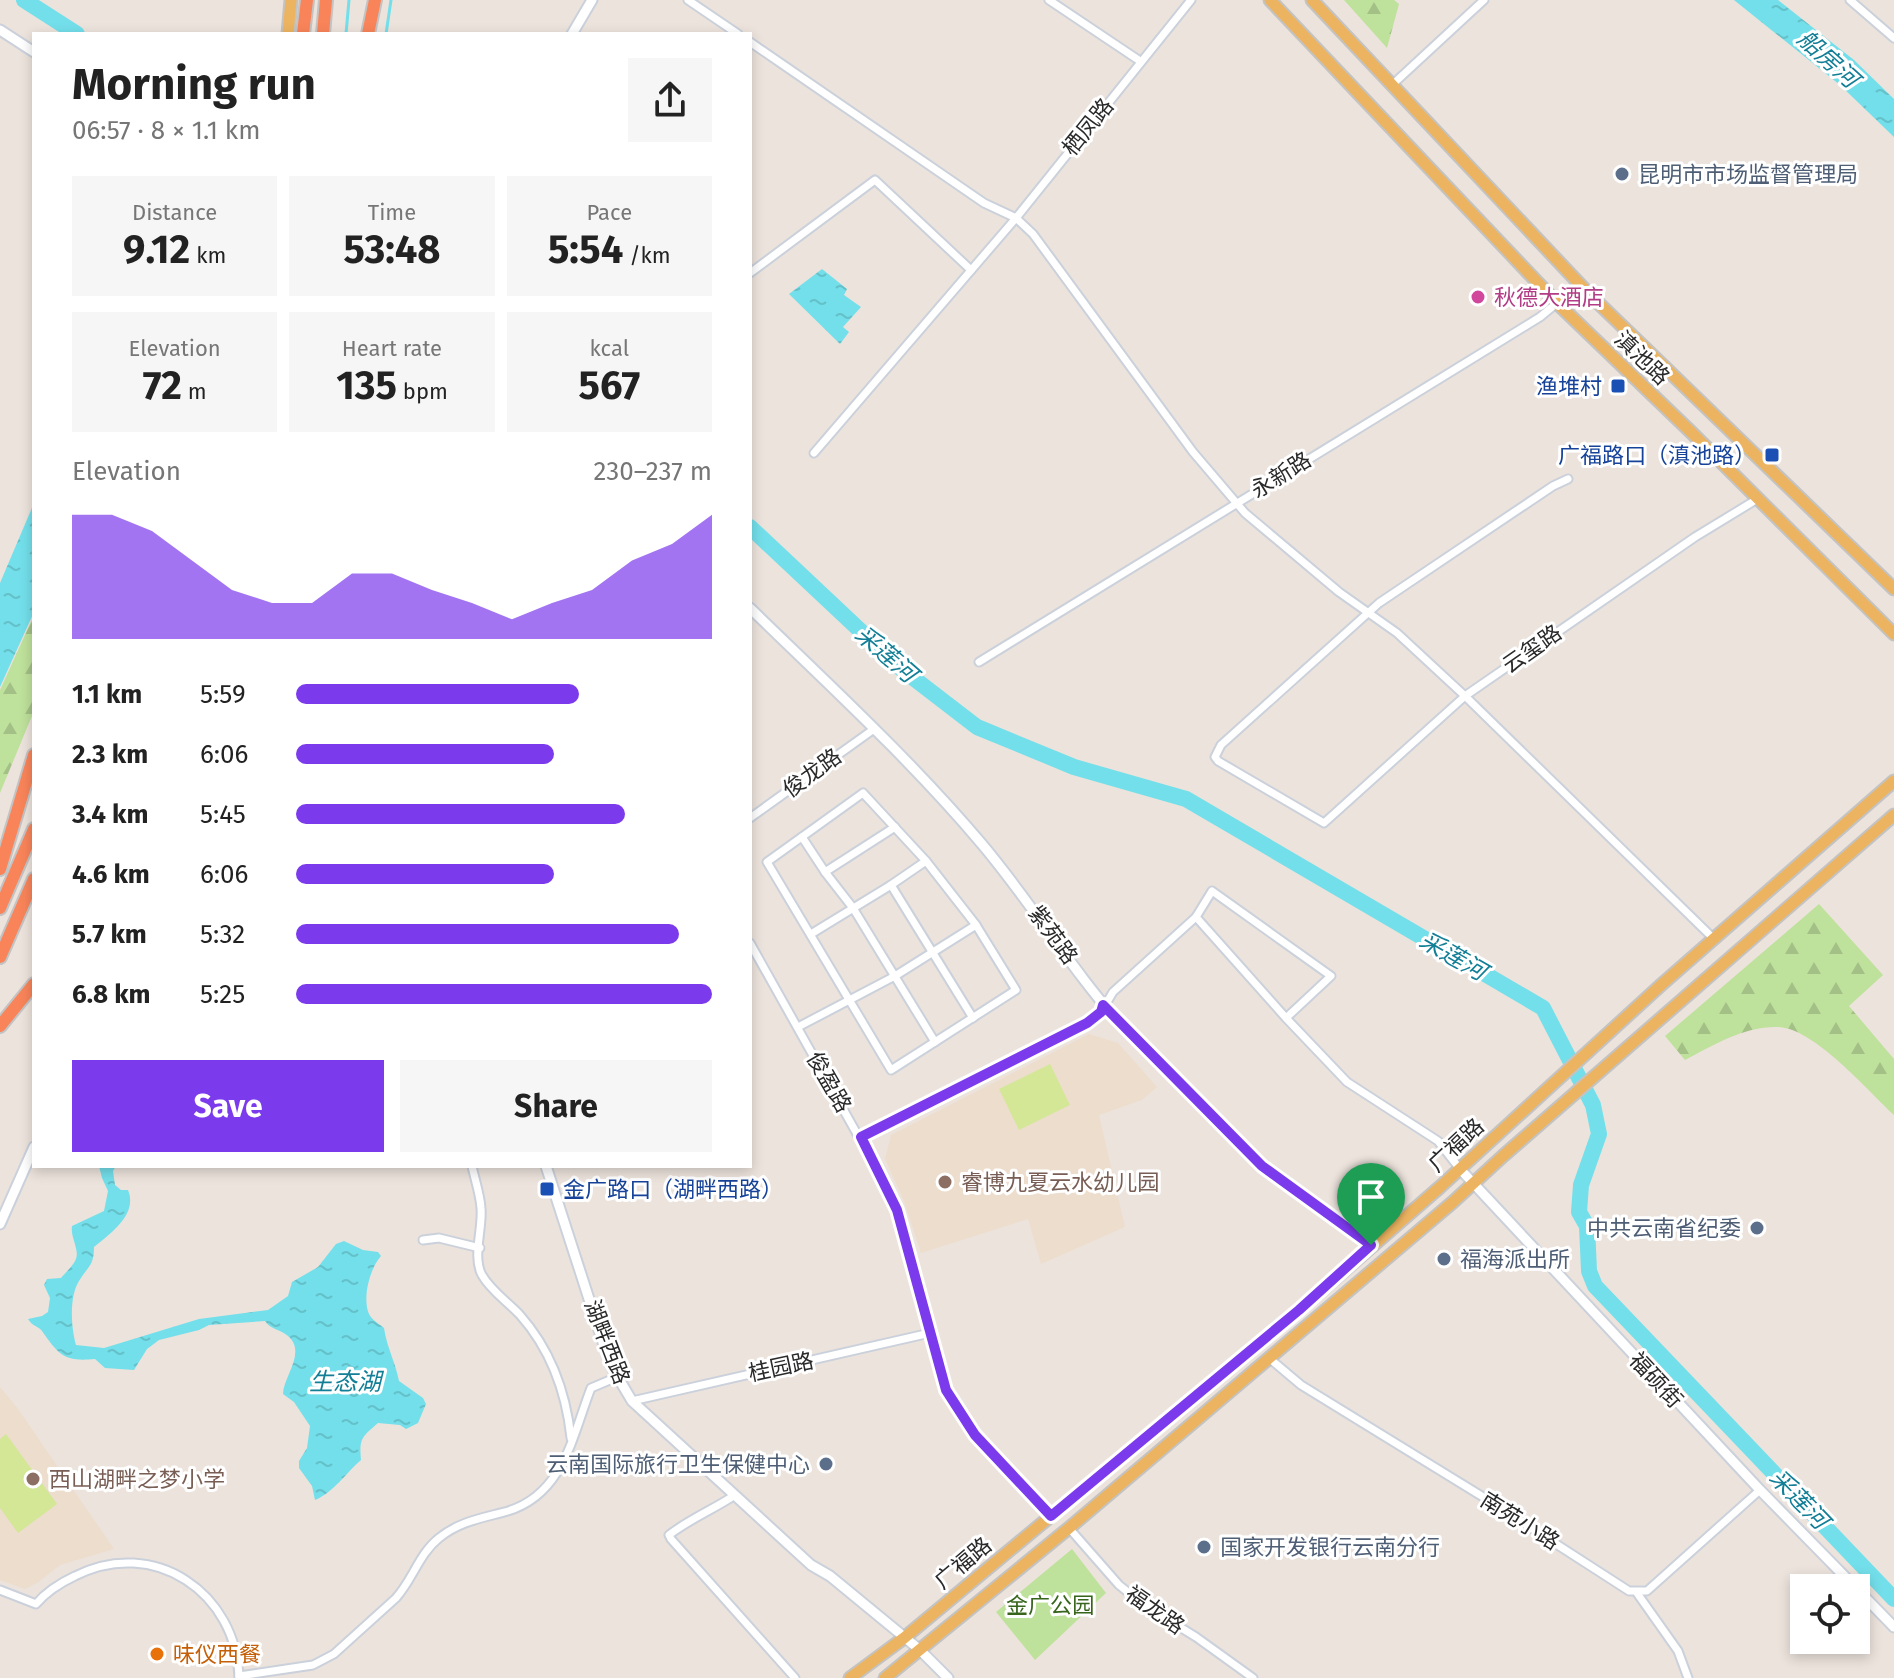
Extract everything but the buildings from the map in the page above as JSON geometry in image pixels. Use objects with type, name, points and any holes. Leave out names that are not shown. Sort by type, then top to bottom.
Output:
[{"type":"highway","points":[[303,32],[307,0]]},
{"type":"highway","points":[[323,32],[326,0]]},
{"type":"highway","points":[[368,32],[375,0]]},
{"type":"highway","points":[[0,869],[32,762]]},
{"type":"highway","points":[[0,908],[32,834]]},
{"type":"highway","points":[[0,957],[32,884]]},
{"type":"highway","points":[[0,1026],[32,986]]},
{"type":"main road","points":[[288,32],[291,0]]},
{"type":"main road","name":"滇池路","points":[[1270,0],[1558,304],[1759,498],[1894,634]]},
{"type":"main road","name":"滇池路","points":[[1312,0],[1580,284],[1894,589]]},
{"type":"main road","name":"广福路","points":[[850,1678],[904,1638],[1299,1310],[1894,781]]},
{"type":"main road","name":"广福路","points":[[885,1678],[1069,1528],[1473,1185],[1894,815]]},
{"type":"street","points":[[573,32],[592,0]]},
{"type":"street","points":[[688,0],[735,32]]},
{"type":"street","points":[[1049,0],[1140,61]]},
{"type":"street","name":"栖凤路","points":[[814,453],[1016,218],[1191,0]]},
{"type":"street","points":[[1392,85],[1484,0]]},
{"type":"street","points":[[1850,0],[1894,38]]},
{"type":"street","points":[[0,30],[32,51]]},
{"type":"street","points":[[752,43],[984,203],[1016,218],[1033,234],[1193,452],[1245,513],[1339,592],[1370,612],[1465,696],[1714,939]]},
{"type":"street","points":[[752,272],[875,180],[971,270]]},
{"type":"street","name":"永新路","points":[[979,662],[1558,304],[1580,284]]},
{"type":"street","points":[[1370,612],[1489,528],[1568,479]]},
{"type":"street","name":"云玺路","points":[[1370,612],[1221,745],[1215,757],[1247,780],[1324,823],[1465,696],[1695,537],[1759,498]]},
{"type":"street","name":"紫苑路","points":[[752,610],[874,729],[980,841],[1103,1005],[1262,1166],[1371,1245]]},
{"type":"street","name":"俊龙路","points":[[752,817],[874,729]]},
{"type":"street","points":[[863,793],[895,827],[976,925],[1016,990],[891,1070],[767,862],[863,793]]},
{"type":"street","points":[[825,872],[895,827]]},
{"type":"street","points":[[802,837],[853,908],[935,1042]]},
{"type":"street","points":[[811,934],[926,861]]},
{"type":"street","points":[[891,885],[973,1018]]},
{"type":"street","points":[[861,1137],[1087,1023],[1101,1012],[1113,992],[1196,917],[1212,891],[1331,976],[1286,1018]]},
{"type":"street","points":[[1196,917],[1347,1082],[1438,1141],[1460,1169]]},
{"type":"street","points":[[798,1027],[895,976],[976,925]]},
{"type":"street","name":"俊盈路","points":[[752,946],[861,1137],[897,1210],[946,1390],[963,1419],[994,1457],[1051,1516]]},
{"type":"street","points":[[0,1224],[32,1152]]},
{"type":"street","points":[[472,1168],[481,1206],[481,1274],[521,1317],[556,1371],[564,1393],[572,1448]]},
{"type":"street","name":"湖畔西路","points":[[547,1168],[617,1377],[632,1401],[811,1565],[830,1576],[920,1650],[948,1678]]},
{"type":"street","name":"福硕街","points":[[1460,1169],[1842,1574]]},
{"type":"street","points":[[423,1240],[439,1238],[480,1248]]},
{"type":"street","name":"桂园路","points":[[632,1401],[930,1333]]},
{"type":"street","name":"南苑小路","points":[[1269,1358],[1301,1385],[1629,1591],[1637,1593]]},
{"type":"street","points":[[0,1590],[36,1604],[57,1585],[84,1571],[141,1562],[187,1580],[205,1593],[222,1615],[238,1652],[239,1677],[313,1665],[334,1654],[388,1608],[405,1589],[432,1544],[464,1522],[510,1510],[529,1501],[559,1471],[572,1448],[591,1388],[617,1377]]},
{"type":"street","points":[[1688,1678],[1678,1651],[1637,1593],[1653,1586],[1760,1490]]},
{"type":"street","points":[[735,1495],[669,1535],[795,1678]]},
{"type":"street","name":"福龙路","points":[[1069,1528],[1119,1585],[1253,1678]]},
{"type":"street","name":"福硕街","points":[[1870,1602],[1894,1627]]},
{"type":"shaded area","points":[[1089,1034],[1118,1043],[1157,1087],[1142,1100],[1099,1115],[1125,1227],[1041,1264],[1028,1219],[921,1253],[904,1201],[885,1159],[891,1135]]},
{"type":"shaded area","name":"西山湖畔之梦小学","points":[[0,1387],[114,1549],[60,1565],[25,1589],[0,1580]]},
{"type":"green space","points":[[1344,0],[1394,0],[1399,4],[1387,48]]},
{"type":"green space","points":[[32,619],[32,716],[0,793],[0,690]]},
{"type":"green space","points":[[1819,904],[1883,975],[1849,1006],[1894,1059],[1894,1115],[1839,1062],[1792,1030],[1778,1027],[1753,1030],[1685,1060],[1665,1036]]},
{"type":"green space","points":[[1050,1064],[1070,1105],[1019,1130],[999,1089]]},
{"type":"green space","points":[[6,1434],[57,1504],[18,1533],[0,1508],[0,1439]]},
{"type":"green space","name":"金广公园","points":[[1072,1549],[1106,1593],[1035,1660],[996,1612]]},
{"type":"water","name":"船房河","points":[[1734,0],[1778,0],[1854,60],[1894,99],[1894,137],[1840,85]]},
{"type":"water","points":[[822,269],[847,289],[844,295],[861,307],[843,327],[849,332],[840,344],[789,294]]},
{"type":"water","points":[[32,508],[32,616],[0,687],[0,583]]},
{"type":"water","name":"生态湖","points":[[100,1168],[115,1168],[115,1185],[121,1190],[128,1190],[129,1207],[121,1222],[94,1247],[92,1262],[76,1288],[72,1312],[76,1345],[104,1348],[199,1319],[268,1310],[288,1296],[292,1282],[318,1267],[336,1244],[344,1241],[363,1250],[378,1252],[381,1256],[368,1284],[367,1307],[372,1318],[384,1328],[399,1381],[423,1398],[426,1404],[418,1423],[406,1429],[400,1425],[378,1423],[363,1438],[361,1460],[334,1487],[315,1500],[312,1486],[299,1468],[299,1461],[307,1448],[310,1426],[294,1402],[283,1394],[295,1349],[288,1336],[265,1321],[209,1325],[159,1340],[147,1349],[134,1370],[105,1368],[95,1359],[63,1355],[28,1319],[48,1312],[50,1298],[44,1285],[47,1279],[61,1278],[77,1257],[72,1226],[104,1211],[108,1191]]},
{"type":"waterway","name":"采莲河","points":[[24,0],[74,32]]},
{"type":"waterway","points":[[346,32],[349,0]]},
{"type":"waterway","points":[[386,32],[391,0]]},
{"type":"waterway","name":"采莲河","points":[[752,529],[899,667],[977,727],[1074,767],[1186,799],[1543,1008],[1593,1105],[1599,1134],[1581,1185],[1579,1212],[1587,1226],[1589,1271],[1595,1286],[1894,1599]]},
{"type":"place","name":"昆明市市场监督管理局","points":[[1622,174]]},
{"type":"place","name":"秋德大酒店","points":[[1478,297]]},
{"type":"place","name":"渔堆村","points":[[1618,386]]},
{"type":"place","name":"广福路口（滇池路）","points":[[1772,455]]},
{"type":"place","name":"睿博九夏云水幼儿园","points":[[945,1182]]},
{"type":"place","name":"金广路口（湖畔西路）","points":[[547,1189]]},
{"type":"place","name":"中共云南省纪委","points":[[1757,1228]]},
{"type":"place","name":"福海派出所","points":[[1444,1259]]},
{"type":"place","name":"云南国际旅行卫生保健中心","points":[[826,1464]]},
{"type":"place","name":"西山湖畔之梦小学","points":[[33,1479]]},
{"type":"place","name":"国家开发银行云南分行","points":[[1204,1547]]},
{"type":"place","name":"味仪西餐","points":[[157,1654]]},
{"type":"route","points":[[1103,1005],[1262,1166],[1371,1245],[1299,1310],[1051,1516],[975,1435],[946,1390],[897,1210],[861,1137],[1087,1023],[1101,1012],[1103,1005]]}]
